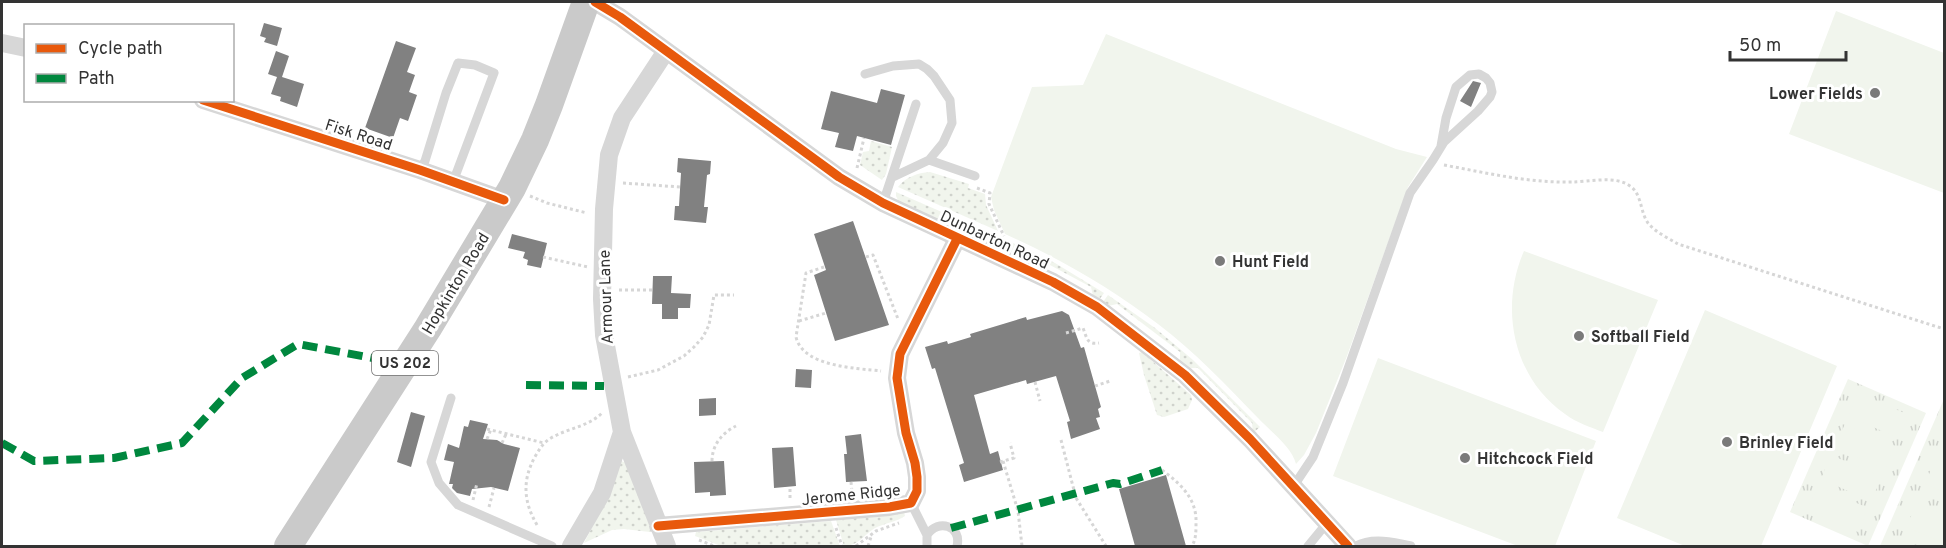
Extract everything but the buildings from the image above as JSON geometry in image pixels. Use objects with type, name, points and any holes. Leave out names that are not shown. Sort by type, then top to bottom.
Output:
[{"type":"main road","name":"Hopkinton Road","points":[[288,546],[513,197],[586,2]]},
{"type":"street","name":"Dunbarton Road","points":[[595,2],[620,17],[839,177],[883,203],[1053,282],[1097,307],[1185,375],[1250,439],[1348,546]]},
{"type":"street","points":[[2,43],[24,48]]},
{"type":"street","name":"Armour Lane","points":[[571,546],[602,493],[621,432],[604,335],[602,290],[603,218],[609,155],[622,118],[666,51]]},
{"type":"street","name":"Fisk Road","points":[[209,102],[453,182],[513,197]]},
{"type":"street","name":"Jerome Ridge","points":[[658,526],[880,508],[913,508],[917,477],[906,433],[898,373],[900,354],[957,239]]},
{"type":"street","points":[[621,432],[667,546]]},
{"type":"lane","points":[[420,170],[426,160],[446,93],[458,63],[475,65],[494,73],[453,182]]},
{"type":"lane","points":[[865,74],[919,64],[934,76],[950,99],[952,123],[943,143],[929,160],[893,177]]},
{"type":"lane","points":[[1293,487],[1313,457],[1343,383],[1410,193],[1452,134],[1490,97],[1492,92],[1486,78],[1479,74],[1470,75],[1456,87],[1446,118],[1442,146]]},
{"type":"lane","points":[[883,203],[916,104]]},
{"type":"lane","points":[[929,160],[975,176]]},
{"type":"lane","points":[[451,398],[431,462],[439,483],[458,505],[551,546]]},
{"type":"lane","points":[[913,508],[927,535],[927,546]]},
{"type":"lane","points":[[1308,546],[1327,523]]},
{"type":"lane","points":[[927,535],[934,526],[950,526],[958,538],[957,546]]},
{"type":"lane","points":[[1356,546],[1382,541],[1411,546]]},
{"type":"path","points":[[852,176],[858,166],[864,138]]},
{"type":"path","points":[[1432,162],[1522,180],[1553,182],[1614,180],[1630,186],[1636,192],[1647,222],[1665,237],[1678,244],[1944,329]]},
{"type":"path","points":[[606,181],[680,187]]},
{"type":"path","points":[[977,188],[990,193],[989,204],[1004,236]]},
{"type":"path","points":[[513,197],[547,203],[603,218]]},
{"type":"path","points":[[866,257],[873,255],[906,340]]},
{"type":"path","points":[[543,257],[602,270]]},
{"type":"path","points":[[824,267],[806,273],[796,340],[804,352],[830,364],[898,373]]},
{"type":"path","points":[[602,290],[653,290]]},
{"type":"path","points":[[621,381],[629,376],[658,370],[684,356],[707,330],[714,295],[734,294]]},
{"type":"path","points":[[798,321],[826,313]]},
{"type":"path","points":[[1066,333],[1083,328],[1087,341],[1099,343]]},
{"type":"path","points":[[1095,386],[1110,381]]},
{"type":"path","points":[[1035,382],[1040,401]]},
{"type":"path","points":[[551,546],[532,516],[525,479],[529,468],[544,443],[597,418],[616,401]]},
{"type":"path","points":[[712,462],[712,454],[717,443],[727,431],[736,426]]},
{"type":"path","points":[[487,439],[489,429],[544,443]]},
{"type":"path","points":[[502,443],[506,434]]},
{"type":"path","points":[[1061,440],[1076,498],[1107,546]]},
{"type":"path","points":[[1010,443],[1014,458],[1002,461],[1018,511],[1022,546]]},
{"type":"path","points":[[1162,470],[1179,484],[1194,504],[1196,534],[1192,546]]},
{"type":"path","points":[[486,518],[494,488]]},
{"type":"path","points":[[856,546],[885,527],[896,525],[913,508]]},
{"type":"path","points":[[868,546],[872,534]]},
{"type":"path","points":[[693,537],[714,546]]},
{"type":"green space","name":"Lower Fields","points":[[1836,11],[1944,53],[1944,193],[1789,134]]},
{"type":"green space","name":"Hunt Field","points":[[1106,34],[1396,149],[1427,157],[1408,187],[1347,356],[1316,433],[1304,455],[1296,464],[1290,451],[1280,439],[1172,335],[1122,298],[1084,274],[1005,234],[994,210],[991,197],[1032,87],[1083,85]]},
{"type":"green space","points":[[871,141],[892,147],[886,174],[882,180],[860,165],[863,152],[869,151]]},
{"type":"green space","points":[[930,172],[969,184],[968,188],[985,194],[986,205],[998,231],[898,187],[912,176]]},
{"type":"green space","points":[[896,192],[1020,246],[1055,263],[1104,293],[1099,300],[1093,296],[1091,287],[1022,250],[1014,253],[899,202]]},
{"type":"green space","name":"Softball Field","points":[[1524,251],[1658,300],[1603,432],[1574,420],[1547,399],[1533,381],[1523,362],[1512,318],[1516,273]]},
{"type":"green space","points":[[1108,295],[1155,328],[1193,360],[1260,427],[1253,433],[1252,423],[1198,368],[1188,368],[1180,361],[1180,352],[1117,304],[1108,306],[1103,302]]},
{"type":"green space","name":"Brinley Field","points":[[1705,310],[1837,366],[1761,546],[1685,546],[1617,518]]},
{"type":"green space","points":[[1142,352],[1191,395],[1192,400],[1188,409],[1164,417],[1157,415],[1144,375],[1139,353]]},
{"type":"green space","name":"Hitchcock Field","points":[[1378,358],[1596,441],[1555,546],[1518,546],[1333,476]]},
{"type":"green space","points":[[1848,379],[1926,413],[1868,546],[1790,512]]},
{"type":"green space","points":[[1858,393],[1909,415],[1898,438],[1848,416]]},
{"type":"green space","points":[[1944,399],[1944,546],[1880,546]]},
{"type":"green space","points":[[1845,424],[1895,446],[1885,469],[1834,447]]},
{"type":"green space","points":[[1831,455],[1882,477],[1871,501],[1821,479]]},
{"type":"green space","points":[[1935,460],[1944,464],[1944,492],[1925,484]]},
{"type":"green space","points":[[621,461],[628,463],[653,529],[650,532],[612,530],[584,543],[604,504]]},
{"type":"green space","points":[[1818,486],[1868,508],[1858,532],[1807,510]]},
{"type":"green space","points":[[1917,503],[1944,515],[1944,543],[1906,527]]},
{"type":"green space","points":[[904,512],[905,516],[902,518],[877,527],[858,542],[844,546],[836,520]]},
{"type":"green space","points":[[831,521],[840,546],[721,546],[695,536],[696,532]]},
{"type":"marked path","points":[[2,443],[34,461],[114,458],[182,443],[242,378],[298,344],[404,364]]},
{"type":"marked path","points":[[526,385],[604,386]]},
{"type":"marked path","points":[[951,528],[1113,483],[1120,484],[1162,470]]},
{"type":"cycle path","points":[[595,2],[620,17],[839,177],[883,203],[1053,282],[1097,307],[1185,375],[1250,439],[1348,546]]},
{"type":"cycle path","points":[[209,102],[420,170],[504,200]]},
{"type":"cycle path","points":[[658,526],[889,507],[911,503],[917,491],[917,477],[906,433],[897,378],[900,354],[957,239]]},
{"type":"place","name":"Lower Fields","points":[[1875,93]]},
{"type":"place","name":"Hunt Field","points":[[1220,261]]},
{"type":"place","name":"Softball Field","points":[[1579,336]]},
{"type":"place","name":"Brinley Field","points":[[1727,442]]},
{"type":"place","name":"Hitchcock Field","points":[[1465,458]]}]
